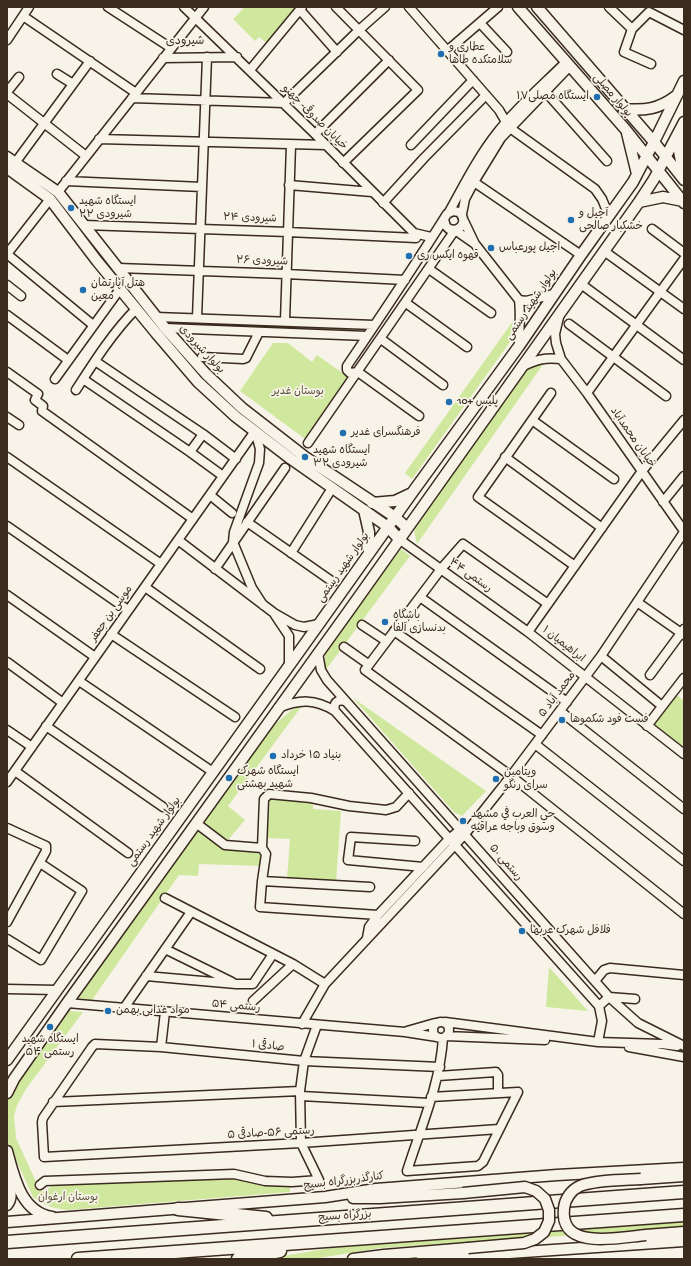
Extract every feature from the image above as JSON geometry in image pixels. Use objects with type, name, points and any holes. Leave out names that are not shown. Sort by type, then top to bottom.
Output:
[{"type":"highway","name":"بزرگراه بسیج","points":[[7,1242],[214,1228],[684,1192]]},
{"type":"highway","points":[[178,1209],[293,1221]]},
{"type":"highway","name":"بزرگراه بسیج","points":[[78,1259],[684,1215]]},
{"type":"highway","points":[[238,1259],[340,1239]]},
{"type":"main road","name":"بولوار مصلی","points":[[518,7],[626,130],[683,202]]},
{"type":"main road","name":"بولوار مصلی","points":[[537,7],[654,142],[684,180]]},
{"type":"main road","points":[[568,64],[575,51]]},
{"type":"main road","name":"بولوار شهید رستمی","points":[[7,1060],[412,493],[519,346],[609,216],[635,178],[647,157],[684,81]]},
{"type":"main road","points":[[624,109],[648,110],[667,102],[677,95]]},
{"type":"main road","points":[[7,1093],[14,1079],[66,1003],[386,558],[642,198],[659,170],[684,122]]},
{"type":"main road","points":[[626,130],[635,178],[644,190],[642,198]]},
{"type":"main road","points":[[679,132],[679,151],[684,176]]},
{"type":"main road","name":"بولوار شیرودی","points":[[10,163],[35,187],[54,196],[84,225],[165,328],[206,374],[242,408],[305,457],[395,517],[407,528]]},
{"type":"main road","name":"بولوار شیرودی","points":[[54,196],[120,289],[198,382],[235,416],[291,459],[388,527],[399,539]]},
{"type":"main road","points":[[642,198],[662,197],[683,202]]},
{"type":"main road","points":[[448,443],[450,452],[454,455],[459,455]]},
{"type":"main road","points":[[372,503],[395,501],[412,493]]},
{"type":"main road","points":[[364,510],[369,532],[371,551],[378,547],[382,550],[386,558]]},
{"type":"main road","points":[[7,1151],[19,1191],[26,1202],[34,1210],[44,1215],[62,1218]]},
{"type":"main road","name":"کنارگذربزرگراه بسیج","points":[[7,1222],[325,1197],[384,1189],[557,1175],[684,1168]]},
{"type":"main road","points":[[684,1176],[589,1183],[579,1186],[570,1193],[565,1203],[564,1213],[566,1224],[573,1232],[582,1238],[593,1240],[684,1232]]},
{"type":"main road","points":[[7,1178],[11,1194],[7,1205]]},
{"type":"main road","points":[[325,1197],[380,1198],[525,1187],[536,1191],[544,1199],[549,1210],[549,1221],[544,1232],[535,1239],[524,1243],[353,1259]]},
{"type":"main road","points":[[422,1259],[684,1241]]},
{"type":"street","points":[[7,40],[29,7]]},
{"type":"street","points":[[108,7],[171,48]]},
{"type":"street","name":"خیابان صدوقی- چهنو","points":[[184,7],[237,57],[415,235]]},
{"type":"street","points":[[93,325],[7,254],[204,7]]},
{"type":"street","points":[[336,7],[418,90],[343,163]]},
{"type":"street","points":[[23,16],[90,61],[134,96],[205,101],[284,104],[359,30],[385,7]]},
{"type":"street","points":[[447,51],[498,7]]},
{"type":"street","points":[[609,7],[632,29]]},
{"type":"street","points":[[250,70],[301,8],[337,52]]},
{"type":"street","points":[[412,8],[447,51],[499,110],[508,125],[595,189],[602,199],[609,216]]},
{"type":"street","points":[[651,64],[624,52],[632,29],[649,12],[684,30]]},
{"type":"street","points":[[480,23],[507,52]]},
{"type":"street","points":[[197,318],[207,57]]},
{"type":"street","points":[[163,58],[237,57]]},
{"type":"street","points":[[315,134],[388,60]]},
{"type":"street","points":[[10,163],[44,123],[90,61]]},
{"type":"street","points":[[475,244],[455,230],[449,229],[446,226],[444,220],[447,214],[467,179],[496,134],[545,91],[568,64]]},
{"type":"street","points":[[308,443],[455,230],[461,227],[465,199],[508,125],[568,64]]},
{"type":"street","points":[[57,74],[73,84]]},
{"type":"street","points":[[19,77],[7,93],[86,156]]},
{"type":"street","points":[[411,145],[473,80]]},
{"type":"street","points":[[545,91],[607,161]]},
{"type":"street","points":[[383,203],[424,158],[486,95]]},
{"type":"street","points":[[99,139],[326,146]]},
{"type":"street","points":[[285,321],[291,144]]},
{"type":"street","points":[[66,181],[202,187]]},
{"type":"street","points":[[474,182],[581,255]]},
{"type":"street","points":[[289,185],[372,192]]},
{"type":"street","points":[[419,416],[358,372],[350,373],[347,370],[347,366],[447,214],[456,211],[463,218],[475,244],[519,300],[521,314],[519,346]]},
{"type":"street","name":"شیرودی ۲۴","points":[[84,225],[415,235]]},
{"type":"street","points":[[652,229],[684,254]]},
{"type":"street","points":[[415,235],[431,237]]},
{"type":"street","points":[[415,235],[422,251]]},
{"type":"street","points":[[604,251],[684,309]]},
{"type":"street","points":[[587,394],[684,259]]},
{"type":"street","name":"شیرودی ۲۶","points":[[118,268],[405,280]]},
{"type":"street","points":[[412,269],[424,276]]},
{"type":"street","points":[[429,269],[491,313]]},
{"type":"street","points":[[581,284],[684,360]]},
{"type":"street","points":[[7,285],[21,296]]},
{"type":"street","points":[[55,380],[120,289]]},
{"type":"street","points":[[519,300],[526,301],[554,294]]},
{"type":"street","points":[[406,303],[467,348]]},
{"type":"street","points":[[76,390],[95,361],[128,317],[136,309]]},
{"type":"street","points":[[521,367],[537,360],[549,358],[561,359],[555,334],[559,314]]},
{"type":"street","points":[[7,315],[68,360]]},
{"type":"street","points":[[156,316],[374,325]]},
{"type":"street","points":[[569,324],[666,396]]},
{"type":"street","points":[[165,328],[367,336]]},
{"type":"street","points":[[202,357],[246,358],[259,332]]},
{"type":"street","points":[[381,339],[443,385]]},
{"type":"street","name":"خیابان محمدآباد","points":[[561,359],[684,531]]},
{"type":"street","points":[[95,361],[203,434],[236,459]]},
{"type":"street","points":[[7,372],[38,394],[35,400],[43,406],[42,411],[193,519]]},
{"type":"street","points":[[83,379],[223,476]]},
{"type":"street","points":[[551,393],[478,497],[575,566]]},
{"type":"street","points":[[7,417],[19,425]]},
{"type":"street","points":[[532,420],[614,479]]},
{"type":"street","points":[[528,632],[642,471],[684,420]]},
{"type":"street","points":[[255,431],[260,448],[260,463],[234,532],[233,542],[252,588],[263,605]]},
{"type":"street","name":"موسی بن جعفر","points":[[7,782],[255,431]]},
{"type":"street","points":[[190,452],[203,434]]},
{"type":"street","points":[[7,457],[161,564]]},
{"type":"street","points":[[505,457],[602,528]]},
{"type":"street","points":[[215,569],[285,468]]},
{"type":"street","points":[[663,502],[684,476]]},
{"type":"street","points":[[291,553],[329,493]]},
{"type":"street","points":[[210,495],[232,513]]},
{"type":"street","points":[[247,522],[333,582]]},
{"type":"street","points":[[7,526],[128,610]]},
{"type":"street","name":"محمد آباد ۵","points":[[452,842],[470,826],[511,776],[567,702],[601,656],[684,531]]},
{"type":"street","name":"رستمی ۴۴","points":[[399,539],[528,632]]},
{"type":"street","points":[[178,540],[274,613],[295,625],[304,627],[319,624]]},
{"type":"street","points":[[367,667],[441,569],[464,544],[548,604]]},
{"type":"street","points":[[145,587],[260,669]]},
{"type":"street","points":[[7,594],[95,657]]},
{"type":"street","points":[[420,597],[567,702]]},
{"type":"street","points":[[637,602],[683,632],[650,675]]},
{"type":"street","points":[[274,613],[289,636],[290,664]]},
{"type":"street","points":[[362,625],[386,641]]},
{"type":"street","points":[[394,631],[542,735]]},
{"type":"street","name":"ابراهیمیان ۱","points":[[528,632],[684,754]]},
{"type":"street","points":[[111,634],[235,717]]},
{"type":"street","points":[[344,647],[367,667],[511,776],[684,914]]},
{"type":"street","name":"رستمی ۵۰","points":[[318,653],[320,670],[345,701],[595,981],[638,1023],[684,1046]]},
{"type":"street","points":[[601,656],[662,706]]},
{"type":"street","points":[[7,662],[63,703]]},
{"type":"street","points":[[647,726],[684,678]]},
{"type":"street","points":[[79,681],[213,772]]},
{"type":"street","points":[[335,711],[334,706],[336,702],[340,700],[345,701]]},
{"type":"street","points":[[278,708],[302,701],[324,705],[335,711],[599,1006],[602,1021],[598,1042]]},
{"type":"street","points":[[560,711],[684,808]]},
{"type":"street","points":[[46,726],[163,807]]},
{"type":"street","points":[[7,730],[32,747]]},
{"type":"street","points":[[535,744],[684,861]]},
{"type":"street","points":[[15,771],[128,853]]},
{"type":"street","points":[[378,915],[260,908],[266,854],[262,848],[264,799],[270,794],[311,798],[349,806],[386,810],[396,806],[409,793]]},
{"type":"street","points":[[196,823],[225,845],[262,848]]},
{"type":"street","points":[[7,828],[46,846],[46,851],[40,864],[7,922]]},
{"type":"street","points":[[415,841],[350,837],[348,860],[423,867]]},
{"type":"street","points":[[367,939],[369,927],[378,915],[423,867],[452,842]]},
{"type":"street","points":[[302,1024],[325,984],[367,939],[452,842]]},
{"type":"street","points":[[7,939],[41,960],[82,891],[40,864]]},
{"type":"street","points":[[262,881],[370,888]]},
{"type":"street","points":[[165,898],[293,964],[325,984]]},
{"type":"street","points":[[124,1008],[191,912]]},
{"type":"street","points":[[165,949],[236,984]]},
{"type":"street","points":[[146,976],[236,984],[253,984],[273,954]]},
{"type":"street","points":[[253,1002],[293,964]]},
{"type":"street","points":[[595,981],[604,970],[610,968],[684,975]]},
{"type":"street","points":[[7,989],[57,990]]},
{"type":"street","points":[[599,1006],[610,997],[635,999]]},
{"type":"street","name":"رستمی ۵۴","points":[[66,1003],[404,1032],[442,1037],[598,1042]]},
{"type":"street","points":[[161,1047],[165,1012]]},
{"type":"street","points":[[53,1102],[300,1093],[430,1100],[518,1092],[483,1162],[478,1166],[407,1171],[430,1100],[438,1076],[442,1037],[449,1030],[449,1027],[445,1022]]},
{"type":"street","points":[[442,1037],[433,1032],[433,1026],[435,1023],[445,1022],[598,1042],[684,1057]]},
{"type":"street","name":"رستمی ۵۴","points":[[404,1032],[435,1023]]},
{"type":"street","points":[[40,1185],[45,1182],[234,1174],[265,1181],[292,1182],[319,1180],[301,1144],[300,1093],[304,1061],[317,1025]]},
{"type":"street","points":[[598,1042],[684,1046]]},
{"type":"street","name":"صادقی ۱","points":[[53,1102],[95,1044],[161,1047],[304,1061],[440,1068]]},
{"type":"street","points":[[438,1076],[496,1072],[498,1075],[498,1093]]},
{"type":"street","name":"رستمی ۵۶-صادقی ۵","points":[[53,1102],[44,1114],[42,1122],[44,1158],[301,1144],[499,1129]]},
{"type":"street","points":[[478,1259],[499,1253]]},
{"type":"green space","points":[[245,7],[299,7],[267,43],[259,37],[255,41],[233,19]]},
{"type":"green space","points":[[513,321],[510,342],[412,479],[405,473]]},
{"type":"green space","name":"بوستان غدیر","points":[[273,343],[288,343],[312,362],[317,355],[348,377],[308,441],[240,391]]},
{"type":"green space","points":[[544,363],[417,544],[414,530],[527,368]]},
{"type":"green space","points":[[401,549],[410,556],[325,671],[325,650]]},
{"type":"green space","points":[[677,695],[684,701],[684,747],[654,724]]},
{"type":"green space","points":[[353,698],[486,791],[462,816],[454,812]]},
{"type":"green space","points":[[301,707],[228,806],[245,820],[221,848],[260,850],[261,866],[199,864],[198,876],[179,875],[92,1000],[77,998],[274,725],[293,709]]},
{"type":"green space","points":[[270,797],[313,800],[313,809],[341,811],[336,883],[287,879],[290,839],[267,838]]},
{"type":"green space","points":[[549,967],[588,1011],[546,1007]]},
{"type":"green space","name":"بوستان ارغوان","points":[[69,1011],[83,1012],[26,1089],[17,1105],[14,1116],[16,1138],[37,1184],[37,1189],[44,1192],[52,1186],[235,1177],[290,1185],[290,1192],[67,1210],[41,1203],[33,1197],[7,1140],[7,1102],[17,1082]]},
{"type":"green space","points":[[684,1222],[684,1228],[380,1248],[313,1259],[265,1259],[330,1248]]},
{"type":"place","name":"عطاری و سلامتکده طاها","points":[[441,54]]},
{"type":"place","name":"ایستگاه مصلی۱۷","points":[[597,97]]},
{"type":"place","name":"ایستگاه شهید شیرودی ۲۲","points":[[71,208]]},
{"type":"place","name":"آجیل و خشکبار صالحی","points":[[571,220]]},
{"type":"place","name":"اجیل پورعباس","points":[[491,248]]},
{"type":"place","name":"قهوه ایکس ری","points":[[409,256]]},
{"type":"place","name":"هتل آپارتمان معین","points":[[83,290]]},
{"type":"place","name":"پلیس +10","points":[[449,402]]},
{"type":"place","name":"فرهنگسرای غدیر","points":[[343,433]]},
{"type":"place","name":"ایستگاه شهید شیرودی ۳۲","points":[[305,457]]},
{"type":"place","name":"باشگاه بدنسازی آلفا","points":[[385,622]]},
{"type":"place","name":"فست فود شکموها","points":[[562,720]]},
{"type":"place","name":"بنیاد ۱۵ خرداد","points":[[273,756]]},
{"type":"place","name":"ایستگاه شهرک شهید بهشتی","points":[[229,778]]},
{"type":"place","name":"ویتامین سرای رنگو","points":[[496,779]]},
{"type":"place","name":"حي العرب في مشهد وسوق وباجه عراقيه","points":[[463,821]]},
{"type":"place","name":"فلافل شهرک عربها","points":[[522,931]]},
{"type":"place","name":"مواد غذایی بهمن","points":[[108,1011]]},
{"type":"place","name":"ایستگاه شهید رستمی ۵۴","points":[[50,1027]]},
{"type":"district","name":"شیرودی","points":[[185,42]]}]
